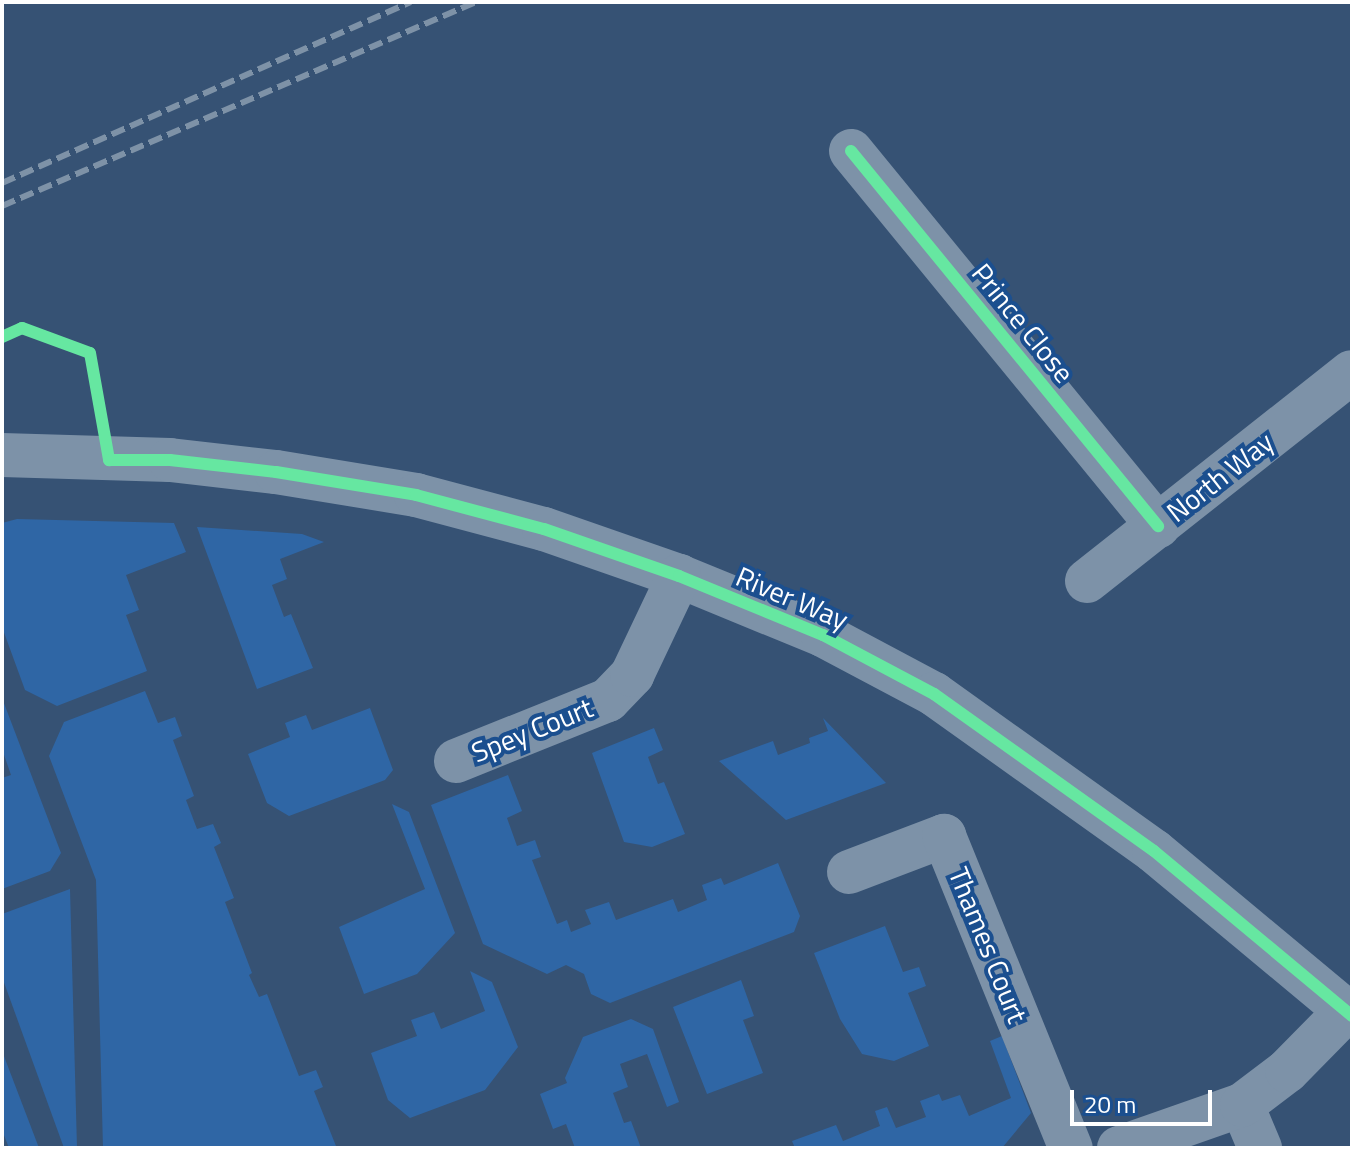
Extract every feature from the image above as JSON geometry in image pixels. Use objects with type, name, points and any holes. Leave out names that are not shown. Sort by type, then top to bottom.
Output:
[{"type":"street","name":"Prince Close","points":[[851,151],[1158,526]]},
{"type":"street","name":"North Way","points":[[1087,581],[1352,372]]},
{"type":"street","name":"River Way","points":[[2,455],[170,460],[276,472],[416,495],[544,529],[679,576],[823,635],[934,694],[1154,851],[1349,1013]]},
{"type":"street","name":"Spey Court","points":[[456,761],[608,700],[632,675],[679,576]]},
{"type":"street","name":"Thames Court","points":[[849,872],[944,836],[1071,1148]]},
{"type":"street","points":[[1119,1148],[1242,1105],[1287,1071],[1349,1013]]},
{"type":"street","points":[[1242,1105],[1260,1148]]},
{"type":"shaded area","points":[[17,519],[174,523],[186,552],[126,575],[139,610],[126,615],[147,671],[57,706],[25,690],[2,627],[2,523]]},
{"type":"shaded area","points":[[197,527],[302,534],[324,542],[280,559],[287,579],[272,585],[284,617],[291,614],[313,668],[257,689]]},
{"type":"shaded area","points":[[145,691],[158,723],[175,717],[182,736],[173,740],[194,796],[186,800],[197,829],[213,824],[221,843],[214,847],[234,898],[225,902],[252,973],[249,975],[259,997],[267,994],[299,1076],[316,1070],[323,1087],[314,1091],[336,1146],[103,1148],[96,880],[49,756],[64,722]]},
{"type":"shaded area","points":[[2,698],[61,853],[50,871],[2,889],[2,778],[11,775],[2,749]]},
{"type":"shaded area","points":[[370,708],[393,770],[385,780],[289,816],[267,803],[248,754],[290,737],[285,723],[306,715],[312,730]]},
{"type":"shaded area","points":[[823,718],[886,783],[786,820],[719,761],[773,741],[778,755],[810,743],[809,738],[828,731]]},
{"type":"shaded area","points":[[654,728],[663,750],[648,757],[658,784],[664,782],[685,834],[652,847],[624,842],[592,753]]},
{"type":"shaded area","points":[[508,775],[522,811],[507,818],[517,846],[535,840],[541,857],[532,860],[557,924],[567,920],[571,932],[591,924],[585,910],[609,902],[616,920],[673,899],[678,912],[707,900],[702,885],[721,878],[724,885],[778,863],[800,916],[794,932],[610,1003],[591,994],[584,974],[566,965],[547,974],[483,944],[431,805]]},
{"type":"shaded area","points":[[392,804],[409,812],[455,933],[417,974],[364,994],[339,927],[425,889]]},
{"type":"shaded area","points":[[70,889],[77,1148],[64,1148],[2,977],[2,914]]},
{"type":"shaded area","points":[[885,926],[903,972],[919,967],[926,986],[908,993],[929,1046],[894,1061],[862,1054],[840,1019],[814,953]]},
{"type":"shaded area","points":[[470,971],[492,982],[518,1047],[485,1090],[410,1118],[388,1100],[371,1053],[417,1036],[411,1020],[434,1012],[441,1029],[485,1011]]},
{"type":"shaded area","points":[[741,980],[754,1016],[743,1020],[763,1073],[707,1094],[673,1007]]},
{"type":"shaded area","points":[[631,1019],[653,1029],[679,1102],[667,1107],[647,1054],[620,1064],[628,1087],[613,1093],[624,1123],[631,1121],[641,1148],[575,1148],[566,1124],[553,1129],[540,1094],[567,1083],[565,1078],[583,1037]]},
{"type":"shaded area","points":[[1002,1036],[1031,1113],[1002,1148],[795,1148],[792,1141],[836,1125],[843,1141],[880,1126],[875,1111],[887,1107],[896,1128],[926,1117],[920,1101],[939,1094],[942,1101],[960,1095],[969,1116],[1011,1098],[990,1041]]},
{"type":"shaded area","points":[[2,1051],[39,1148],[9,1148],[2,1130]]},
{"type":"railway","points":[[2,183],[411,2]]},
{"type":"railway","points":[[2,206],[476,2]]},
{"type":"cycle path","points":[[851,151],[1158,526]]},
{"type":"cycle path","points":[[2,337],[22,328],[90,353],[109,460],[170,460],[276,472],[416,495],[544,529],[679,576],[823,635],[934,694],[1154,851],[1352,1016]]}]
